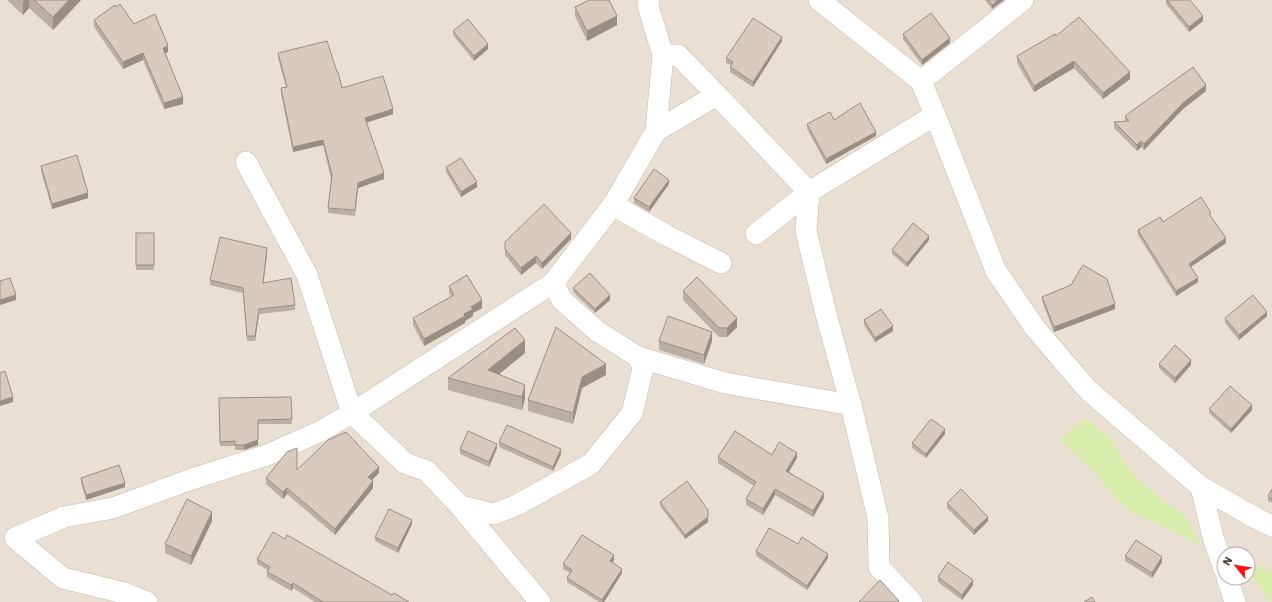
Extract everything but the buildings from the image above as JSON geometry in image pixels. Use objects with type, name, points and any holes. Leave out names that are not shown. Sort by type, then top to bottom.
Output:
[{"type":"street","points":[[147,602],[124,593],[63,578],[15,538],[64,517],[113,508],[189,480],[267,455],[321,431],[352,413],[553,283],[613,205],[656,131],[663,54],[648,6],[649,0]]},
{"type":"street","points":[[819,0],[921,81],[996,271],[1035,328],[1088,390],[1202,487],[1272,526]]},
{"type":"street","points":[[921,81],[1023,0]]},
{"type":"street","points":[[663,54],[678,55],[809,192],[806,231],[826,314],[851,405],[878,518],[879,567],[912,602]]},
{"type":"street","points":[[656,131],[717,96]]},
{"type":"street","points":[[756,234],[809,192],[935,114]]},
{"type":"street","points":[[246,162],[307,276],[352,413],[405,463],[427,472],[460,506],[540,602]]},
{"type":"street","points":[[613,205],[666,235],[721,262]]},
{"type":"street","points":[[553,283],[562,300],[597,330],[638,357],[725,384],[851,405]]},
{"type":"street","points":[[460,506],[494,514],[516,505],[591,464],[632,413],[643,368],[638,357]]},
{"type":"street","points":[[1202,487],[1216,546]]},
{"type":"street","points":[[1230,586],[1235,602]]},
{"type":"shaded area","points":[[0,0],[1272,0],[1272,602],[0,602]]},
{"type":"green space","points":[[1087,418],[1111,439],[1131,473],[1165,502],[1185,516],[1202,547],[1159,524],[1134,514],[1111,494],[1098,475],[1060,440],[1075,426]]},
{"type":"green space","points":[[1256,566],[1272,571],[1272,602],[1270,602],[1256,581]]}]
